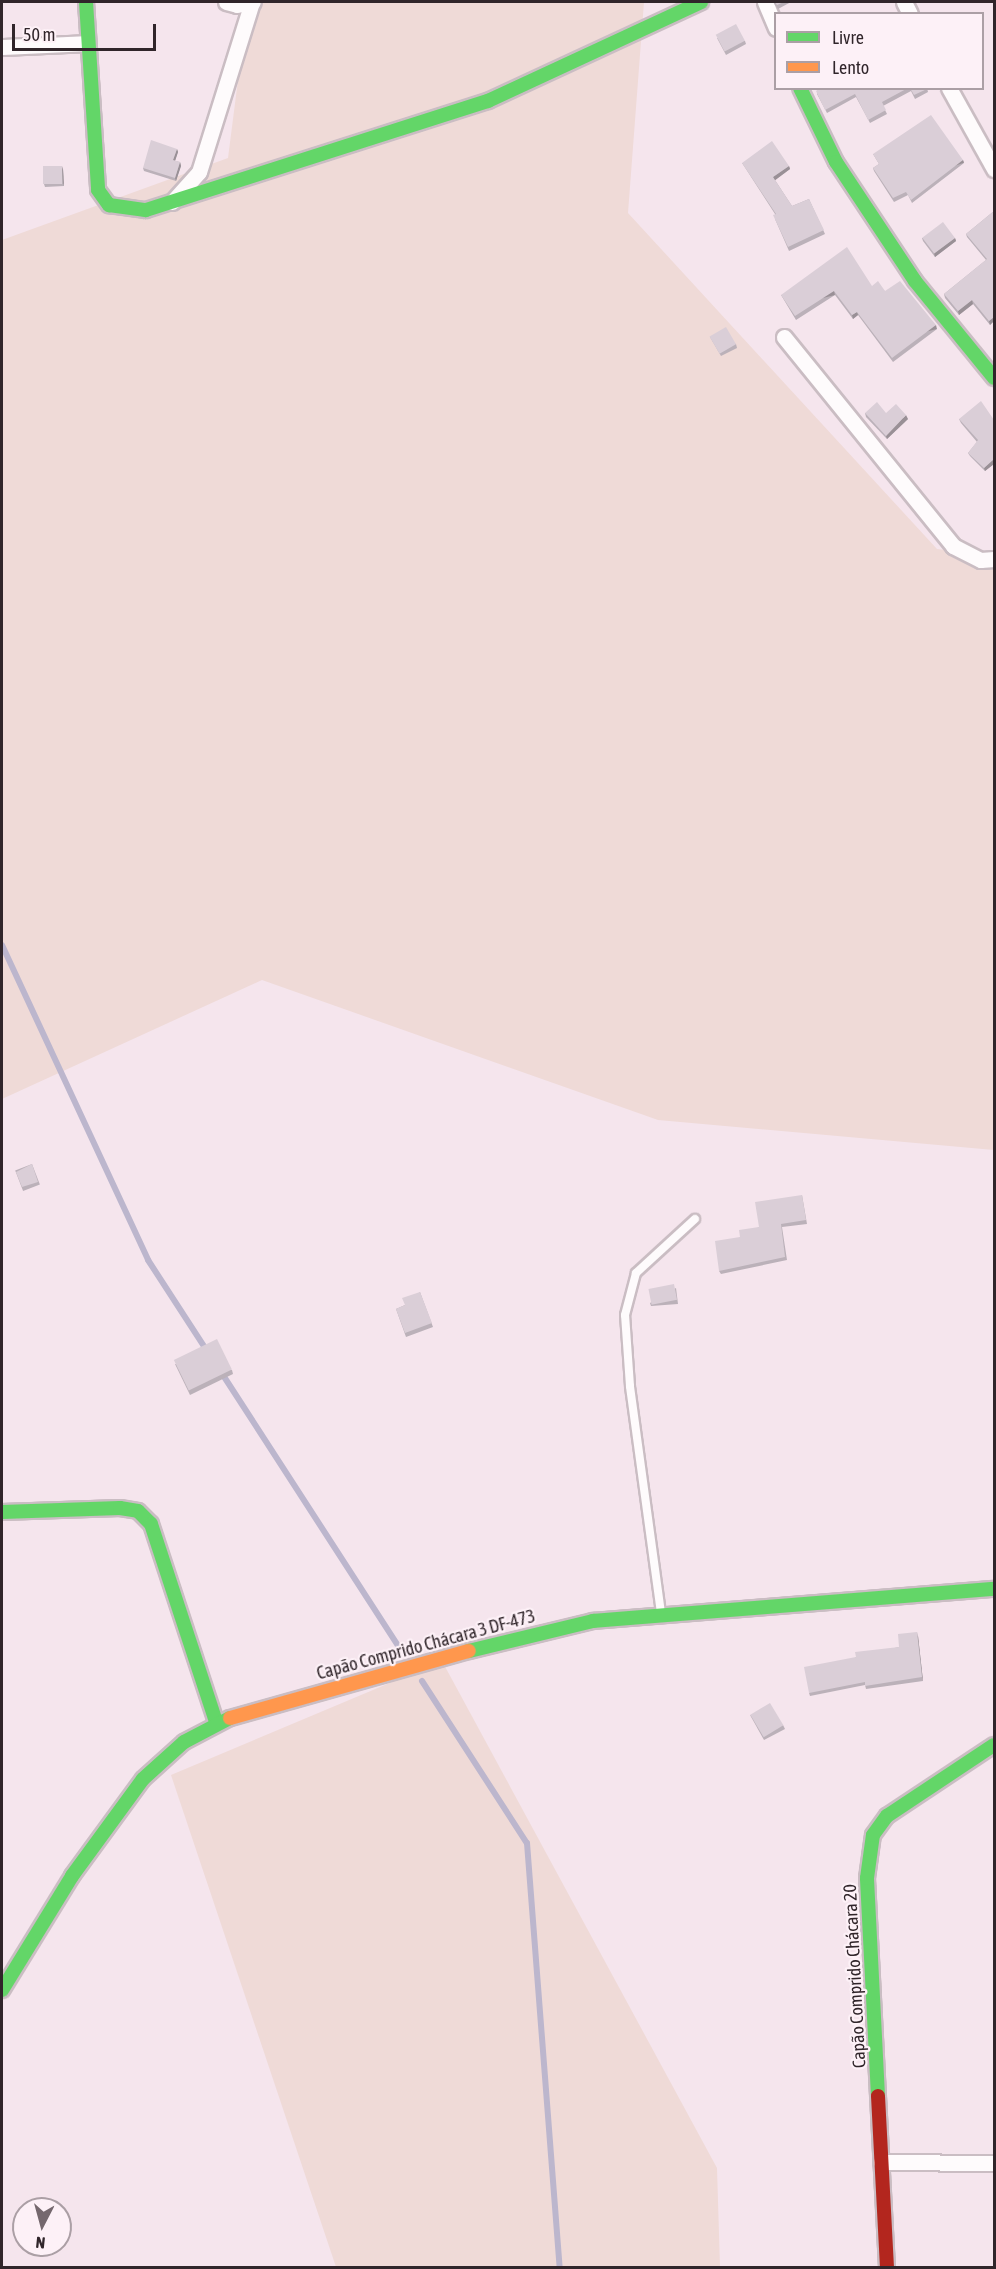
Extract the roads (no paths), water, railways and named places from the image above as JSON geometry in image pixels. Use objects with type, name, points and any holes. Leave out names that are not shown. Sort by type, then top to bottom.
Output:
[{"type":"street","points":[[86,2],[93,159],[100,197],[108,205],[124,210],[168,206],[488,101],[701,2]]},
{"type":"street","points":[[168,206],[199,172],[252,3],[226,2]]},
{"type":"street","points":[[765,2],[774,23]]},
{"type":"street","points":[[2,46],[87,44]]},
{"type":"street","points":[[801,90],[836,162],[915,281],[994,378]]},
{"type":"street","points":[[950,90],[994,169]]},
{"type":"street","points":[[784,337],[953,546],[981,560],[994,559]]},
{"type":"street","points":[[2,1512],[120,1508],[138,1511],[151,1524],[216,1722]]},
{"type":"street","name":"Capão Comprido Chácara 3 DF-473","points":[[2,1990],[72,1875],[143,1779],[184,1742],[216,1722],[521,1636],[593,1621],[994,1589]]},
{"type":"street","name":"Capão Comprido Chácara 20","points":[[887,2268],[867,1878],[873,1835],[888,1816],[994,1745]]},
{"type":"street","points":[[881,2162],[994,2163]]},
{"type":"lane","points":[[661,1615],[630,1386],[625,1315],[636,1273],[695,1220]]},
{"type":"waterway","points":[[2,945],[148,1260],[207,1351]]},
{"type":"waterway","points":[[221,1372],[402,1652]]},
{"type":"waterway","points":[[422,1681],[527,1843],[560,2268]]}]
